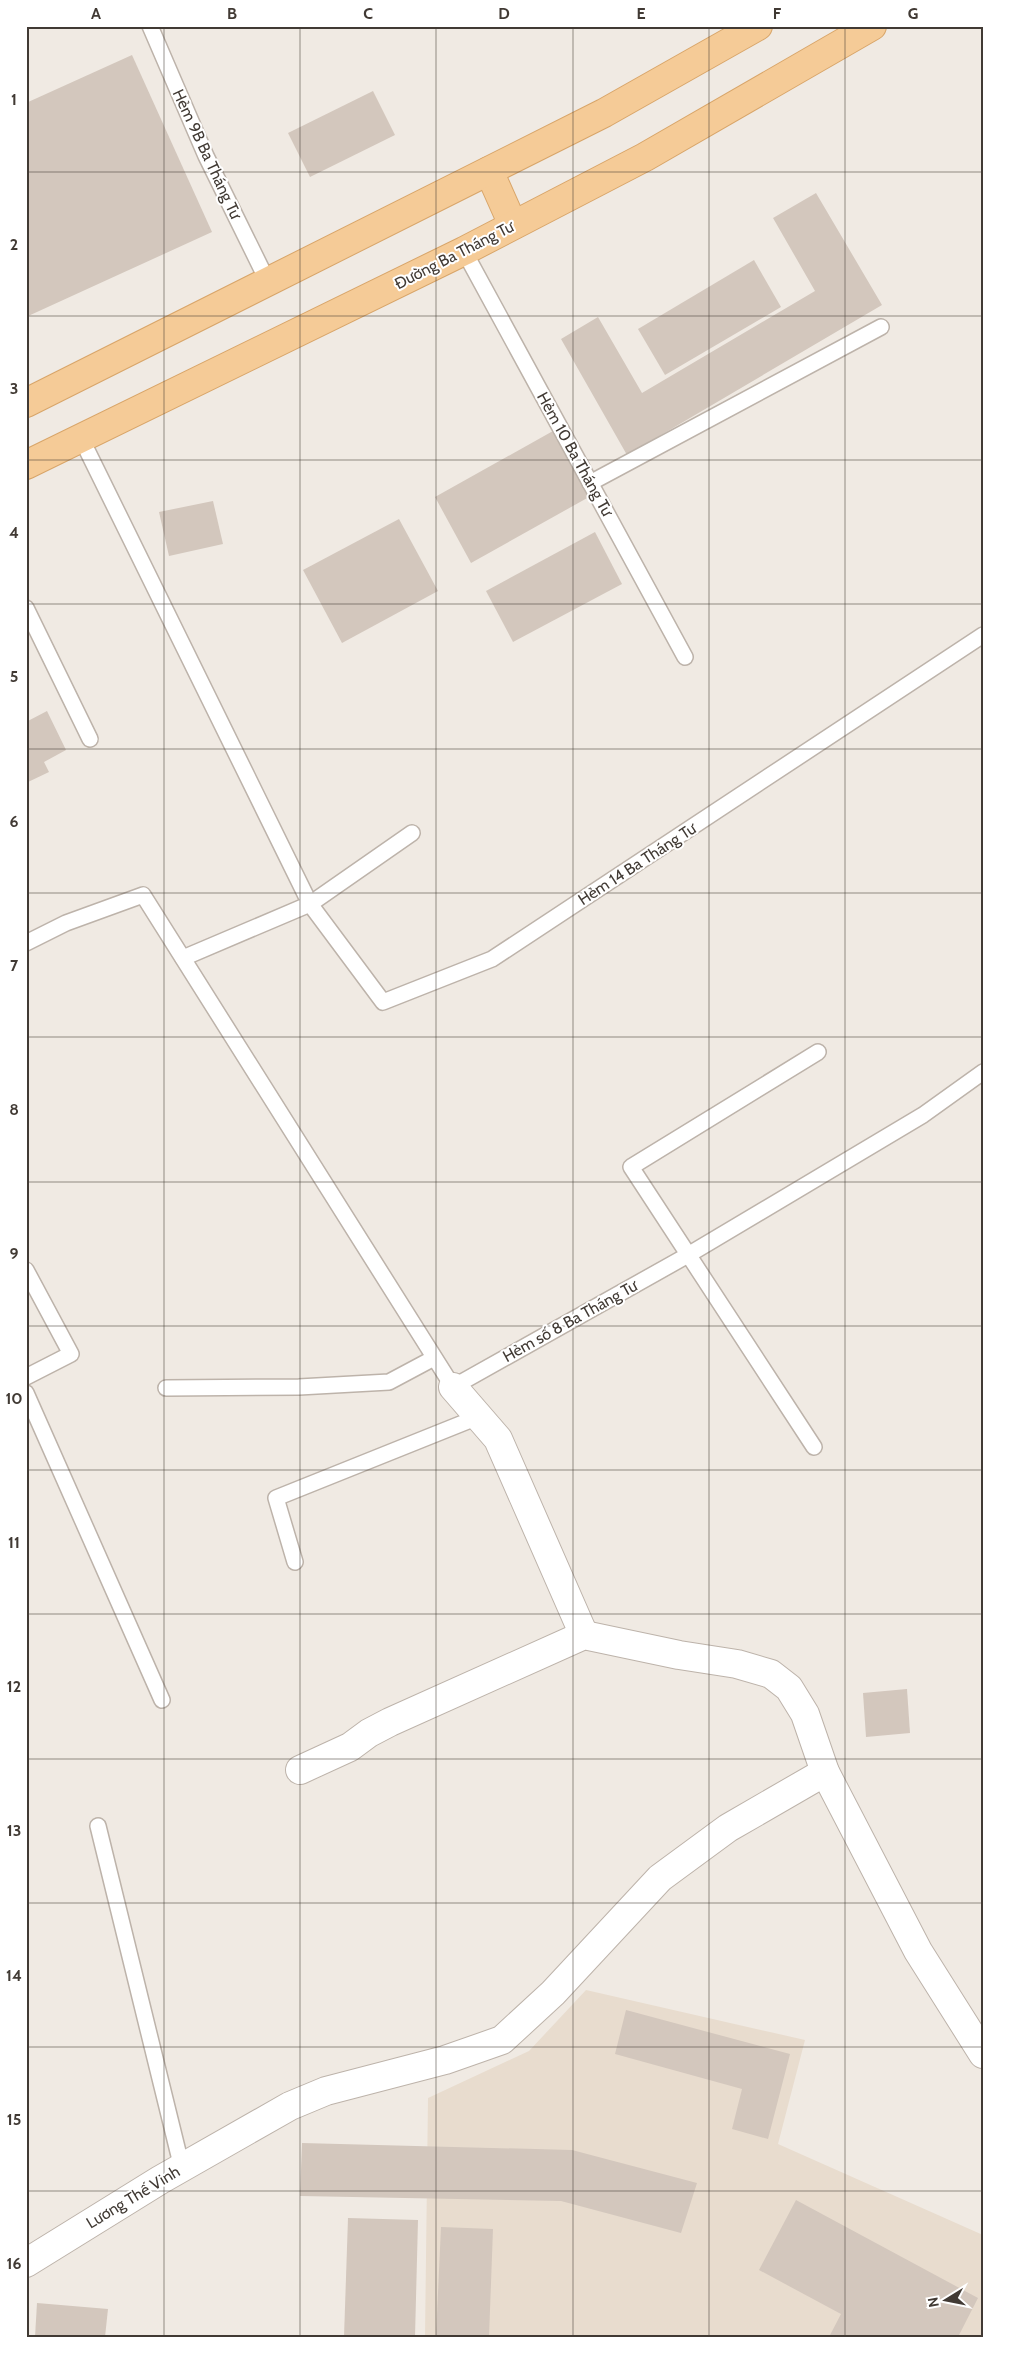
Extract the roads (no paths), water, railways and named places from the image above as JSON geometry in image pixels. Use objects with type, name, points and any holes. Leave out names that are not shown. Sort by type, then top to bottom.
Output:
[{"type":"main road","points":[[26,403],[267,280],[604,113],[758,26]]},
{"type":"main road","name":"Đường Ba Tháng Tư","points":[[26,464],[464,251],[645,157],[872,26]]},
{"type":"main road","points":[[489,171],[514,225]]},
{"type":"street","points":[[453,1387],[498,1440],[584,1635]]},
{"type":"street","points":[[300,1770],[350,1747],[369,1733],[390,1722],[584,1635],[680,1655],[737,1664],[771,1674],[789,1688],[805,1714],[825,1772],[918,1951],[983,2054]]},
{"type":"street","name":"Lương Thế Vinh","points":[[26,2263],[240,2133],[290,2106],[326,2091],[446,2060],[502,2040],[553,1992],[660,1878],[728,1828],[825,1772]]},
{"type":"lane","name":"Hẻm 9B Ba Tháng Tư","points":[[150,26],[206,156],[267,280]]},
{"type":"lane","name":"Hẻm 10 Ba Tháng Tư","points":[[464,251],[686,657]]},
{"type":"lane","points":[[590,482],[882,327]]},
{"type":"lane","points":[[81,438],[310,904]]},
{"type":"lane","points":[[26,608],[90,738]]},
{"type":"lane","name":"Hẻm 14 Ba Tháng Tư","points":[[310,904],[383,1002],[474,967],[492,959],[983,635]]},
{"type":"lane","points":[[183,958],[310,904],[412,833]]},
{"type":"lane","points":[[26,944],[66,923],[143,895],[453,1387]]},
{"type":"lane","points":[[814,1447],[631,1168],[818,1052]]},
{"type":"lane","name":"Hẻm số 8 Ba Tháng Tư","points":[[453,1387],[688,1255],[923,1115],[983,1072]]},
{"type":"lane","points":[[26,1270],[70,1354],[26,1377]]},
{"type":"lane","points":[[166,1388],[299,1387],[389,1382],[434,1358]]},
{"type":"lane","points":[[26,1394],[162,1700]]},
{"type":"lane","points":[[295,1562],[276,1498],[478,1417]]},
{"type":"lane","points":[[98,1826],[182,2168]]}]
